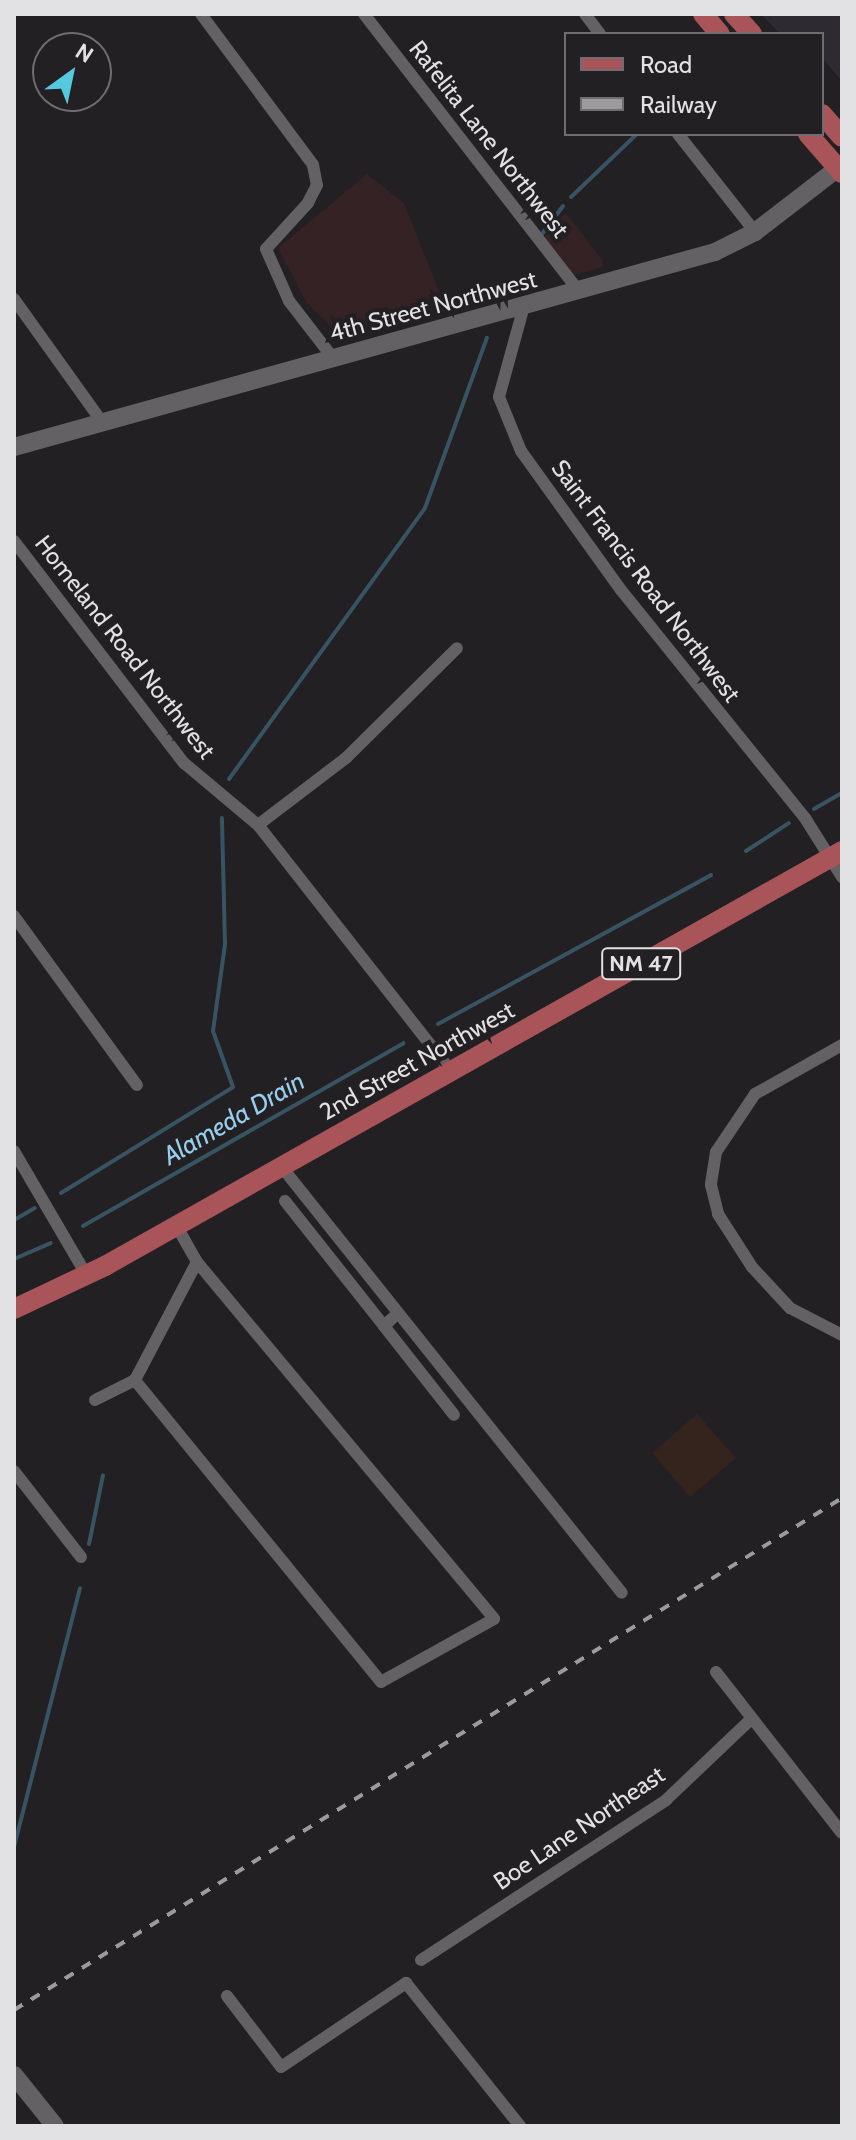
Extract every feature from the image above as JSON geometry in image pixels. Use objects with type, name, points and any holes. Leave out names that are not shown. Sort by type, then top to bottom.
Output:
[{"type":"main road","points":[[703,14],[718,32]]},
{"type":"main road","points":[[734,14],[750,32]]},
{"type":"main road","points":[[824,116],[842,137]]},
{"type":"main road","points":[[810,136],[841,169]]},
{"type":"main road","name":"4th Street Northwest","points":[[14,447],[715,252],[755,232],[841,169]]},
{"type":"main road","name":"2nd Street Northwest","points":[[14,1309],[87,1276],[836,854]]},
{"type":"main road","points":[[14,2075],[55,2126]]},
{"type":"street","points":[[201,14],[313,165],[317,185],[308,203],[266,249],[289,301],[333,358]]},
{"type":"street","name":"Rafelita Lane Northwest","points":[[364,14],[579,291]]},
{"type":"street","points":[[585,14],[598,32]]},
{"type":"street","points":[[680,136],[755,232]]},
{"type":"street","points":[[14,299],[102,422]]},
{"type":"street","name":"Saint Francis Road Northwest","points":[[524,306],[499,397],[521,451],[836,854],[842,877]]},
{"type":"street","name":"Homeland Road Northwest","points":[[14,541],[184,763],[258,825],[451,1071]]},
{"type":"street","points":[[258,825],[346,758],[457,648]]},
{"type":"street","points":[[14,916],[137,1085]]},
{"type":"street","points":[[842,1045],[755,1094],[716,1152],[711,1185],[718,1214],[752,1267],[790,1308],[842,1335]]},
{"type":"street","points":[[14,1151],[87,1276]]},
{"type":"street","points":[[281,1166],[396,1315],[622,1593]]},
{"type":"street","points":[[285,1201],[454,1415]]},
{"type":"street","points":[[135,1380],[381,1682],[494,1619],[197,1262],[176,1225]]},
{"type":"street","points":[[95,1400],[135,1380],[197,1262]]},
{"type":"street","points":[[384,1326],[396,1315]]},
{"type":"street","points":[[14,1471],[81,1557]]},
{"type":"street","points":[[716,1672],[842,1833]]},
{"type":"street","name":"Boe Lane Northeast","points":[[421,1960],[666,1800],[751,1719]]},
{"type":"street","points":[[227,1996],[281,2067],[406,1983],[520,2126]]},
{"type":"shaded area","points":[[761,14],[842,14],[842,81],[824,60],[824,32],[778,32]]},
{"type":"shaded area","points":[[367,174],[404,203],[447,311],[344,339],[306,302],[278,248]]},
{"type":"shaded area","points":[[566,213],[603,261],[603,267],[571,276],[542,239]]},
{"type":"shaded area","points":[[697,1414],[736,1458],[690,1497],[652,1453]]},
{"type":"waterway","points":[[571,197],[635,136]]},
{"type":"waterway","points":[[542,234],[563,206]]},
{"type":"waterway","points":[[229,779],[425,508],[487,338]]},
{"type":"waterway","name":"Alameda Drain","points":[[814,809],[842,793]]},
{"type":"waterway","points":[[61,1193],[233,1087],[213,1031],[225,944],[222,818]]},
{"type":"waterway","points":[[746,851],[789,823]]},
{"type":"waterway","name":"Alameda Drain","points":[[438,1024],[711,875]]},
{"type":"waterway","name":"Alameda Drain","points":[[83,1226],[404,1043]]},
{"type":"waterway","points":[[14,1220],[35,1208]]},
{"type":"waterway","name":"Alameda Drain","points":[[14,1259],[51,1243]]},
{"type":"waterway","points":[[89,1544],[103,1475]]},
{"type":"waterway","points":[[14,1847],[80,1588]]},
{"type":"railway","points":[[14,2010],[842,1498]]}]
